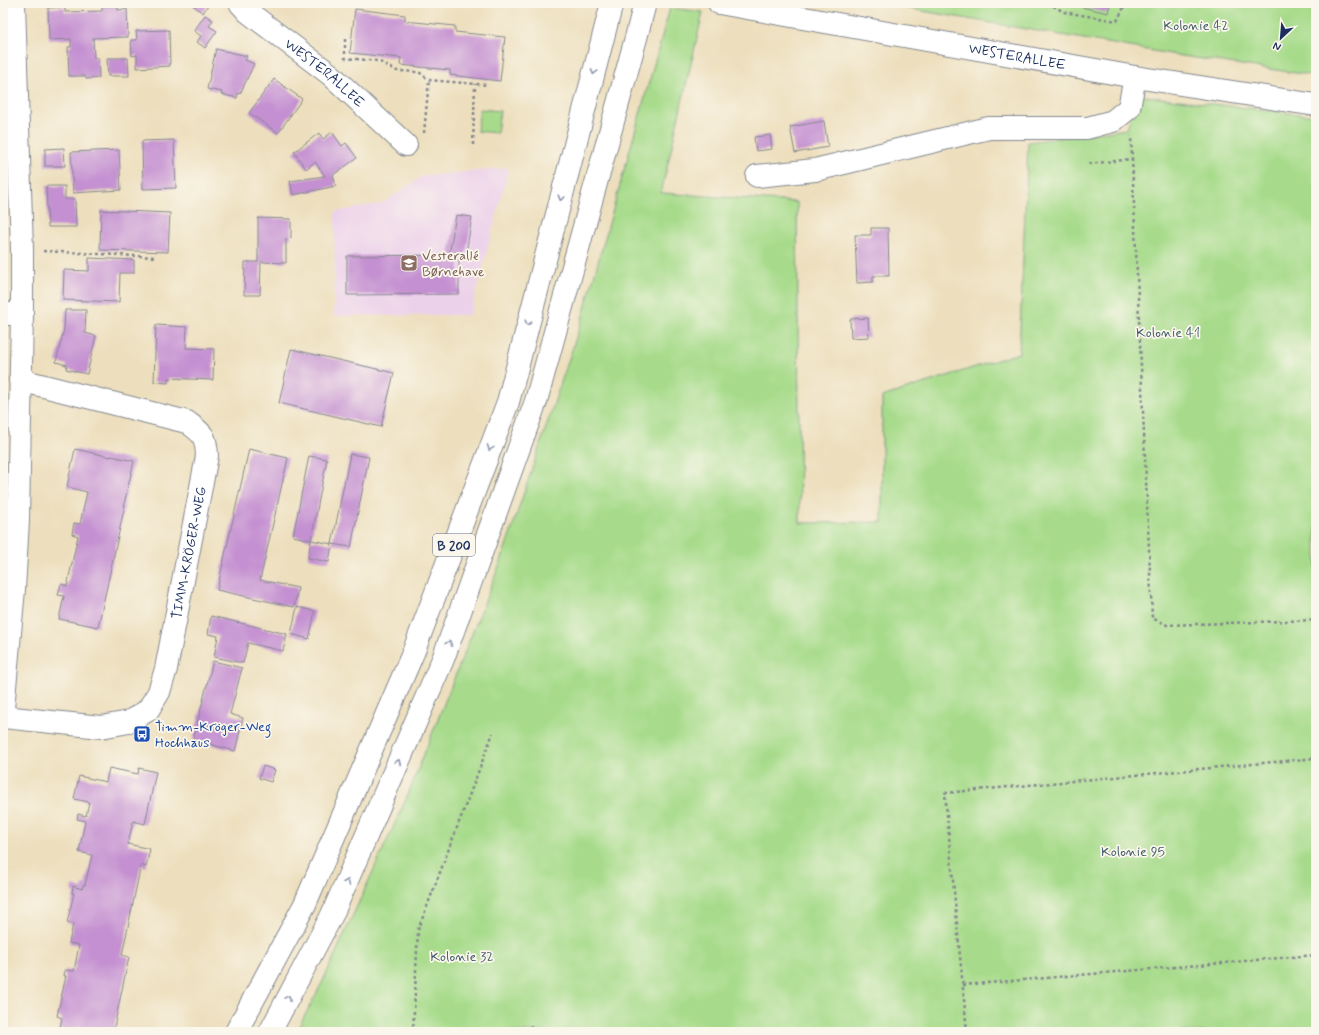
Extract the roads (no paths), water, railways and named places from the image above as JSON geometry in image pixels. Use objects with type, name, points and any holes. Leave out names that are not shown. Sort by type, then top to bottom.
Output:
[{"type":"main road","points":[[3,709],[14,588],[10,518],[20,380],[12,314],[22,250],[14,3]]},
{"type":"main road","name":"WESTERALLEE","points":[[240,3],[248,12],[331,75],[415,142]]},
{"type":"main road","name":"B 200","points":[[236,1032],[305,904],[413,653],[508,402],[612,3]]},
{"type":"main road","name":"B 200","points":[[270,1032],[332,915],[443,659],[536,401],[645,3]]},
{"type":"main road","name":"WESTERALLEE","points":[[719,3],[1135,77],[1316,105]]},
{"type":"main road","points":[[757,176],[815,170],[989,128],[1087,128],[1113,121],[1129,108],[1135,77]]},
{"type":"main road","name":"TIMM-KRÖGER-WEG","points":[[3,717],[101,727],[129,722],[148,710],[159,692],[166,669],[207,456],[206,440],[200,431],[187,422],[20,380]]},
{"type":"place","name":"Vesterallé Børnehave","points":[[409,263]]},
{"type":"place","name":"Timm-Kröger-Weg Hochhaus","points":[[142,734]]},
{"type":"park label","name":"Kolonie 42","points":[[1196,25]]},
{"type":"park label","name":"Kolonie 41","points":[[1168,332]]},
{"type":"park label","name":"Kolonie 95","points":[[1133,851]]},
{"type":"park label","name":"Kolonie 32","points":[[462,956]]}]
